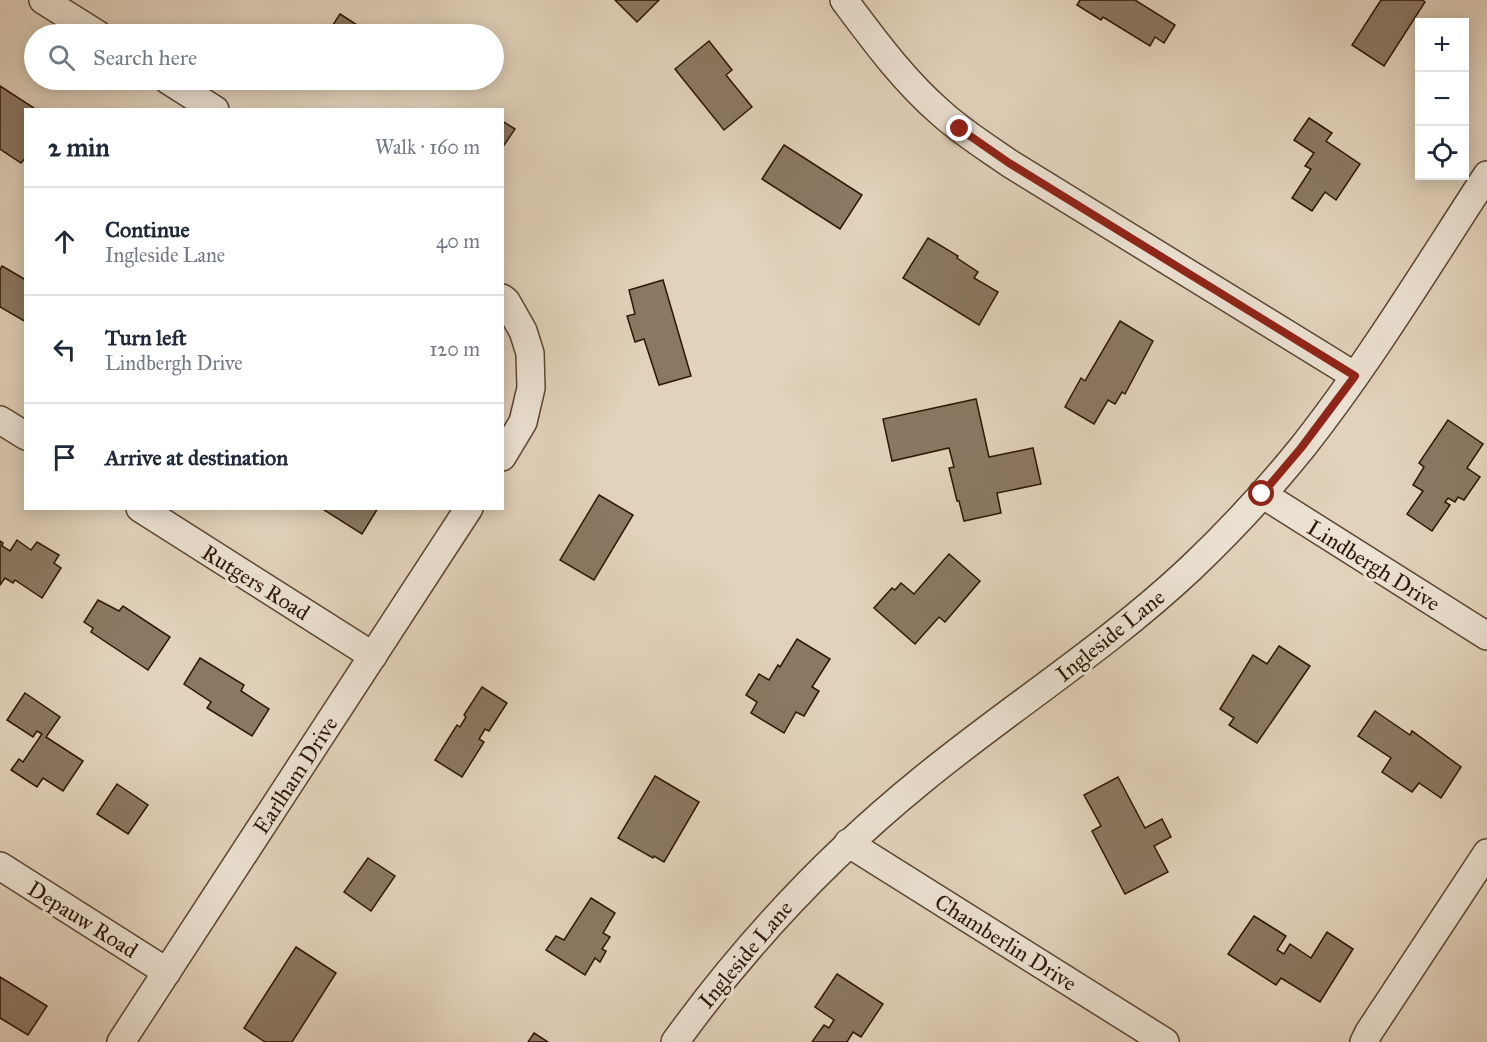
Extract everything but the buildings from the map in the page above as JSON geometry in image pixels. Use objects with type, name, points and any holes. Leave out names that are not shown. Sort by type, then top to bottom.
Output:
[{"type":"street","points":[[43,0],[81,24]]},
{"type":"street","points":[[844,0],[916,90],[960,129],[1009,163],[1355,376]]},
{"type":"street","points":[[184,90],[212,108]]},
{"type":"street","name":"Ingleside Lane","points":[[675,1042],[742,954],[789,900],[848,843],[923,779],[1084,658],[1137,615],[1189,569],[1262,494],[1301,448],[1355,376],[1487,175]]},
{"type":"street","points":[[504,300],[523,331],[530,353],[531,388],[523,422],[504,454]]},
{"type":"street","points":[[0,420],[24,435]]},
{"type":"street","name":"Lindbergh Drive","points":[[1262,494],[1487,636]]},
{"type":"street","name":"Rutgers Road","points":[[143,510],[373,657]]},
{"type":"street","name":"Earlham Drive","points":[[121,1042],[468,510]]},
{"type":"street","name":"Chamberlin Drive","points":[[848,843],[1165,1042]]},
{"type":"street","points":[[1364,1042],[1487,854]]},
{"type":"street","name":"Depauw Road","points":[[0,866],[167,972]]},
{"type":"route","points":[[960,129],[1009,163],[1355,376],[1301,448],[1262,494]]}]
